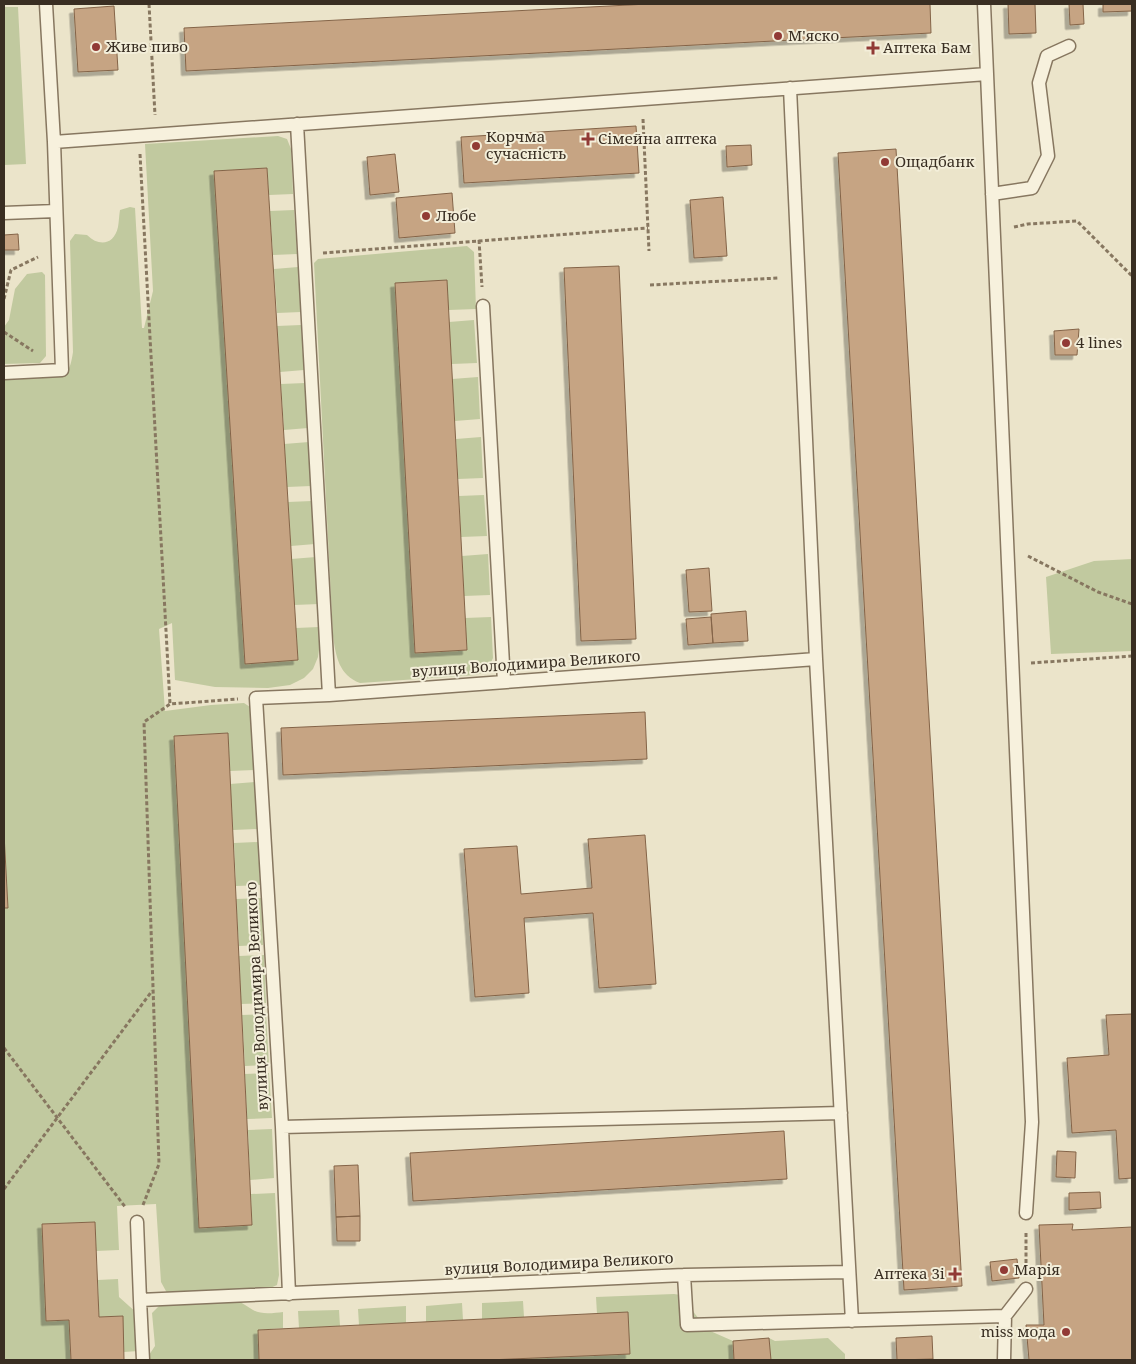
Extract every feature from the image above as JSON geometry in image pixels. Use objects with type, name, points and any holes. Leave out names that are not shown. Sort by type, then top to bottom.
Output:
[{"type":"lane","points":[[4,373],[62,370],[54,142],[46,4]]},
{"type":"lane","points":[[984,4],[1032,1122],[1026,1213]]},
{"type":"lane","points":[[992,194],[1032,188],[1048,156],[1039,83],[1047,56],[1069,46]]},
{"type":"lane","points":[[54,142],[987,74]]},
{"type":"lane","points":[[790,88],[816,659],[852,1321]]},
{"type":"lane","points":[[297,124],[329,695]]},
{"type":"lane","points":[[4,213],[56,211]]},
{"type":"lane","points":[[483,306],[504,682]]},
{"type":"lane","name":"вулиця Володимира Великого","points":[[816,659],[329,695],[256,698],[282,1127],[289,1294],[684,1275],[850,1272]]},
{"type":"lane","points":[[282,1127],[841,1113]]},
{"type":"lane","points":[[137,1222],[143,1360]]},
{"type":"lane","points":[[684,1275],[687,1325],[1005,1316]]},
{"type":"lane","points":[[1004,1360],[1005,1316],[1026,1289]]},
{"type":"lane","points":[[140,1300],[289,1294]]},
{"type":"path","points":[[149,4],[156,135]]},
{"type":"path","points":[[643,98],[649,251]]},
{"type":"path","points":[[139,136],[170,704]]},
{"type":"path","points":[[1028,224],[1077,221],[1132,276]]},
{"type":"path","points":[[304,254],[648,228]]},
{"type":"path","points":[[479,240],[483,306]]},
{"type":"path","points":[[4,299],[11,270],[58,248]]},
{"type":"path","points":[[650,285],[799,277]]},
{"type":"path","points":[[1008,545],[1098,592],[1132,604]]},
{"type":"path","points":[[1013,664],[1132,656]]},
{"type":"path","points":[[137,1222],[159,1164],[144,722],[170,704],[256,698]]},
{"type":"path","points":[[4,1189],[153,990]]},
{"type":"path","points":[[4,1048],[137,1222]]},
{"type":"path","points":[[1026,1213],[1026,1289]]},
{"type":"green space","points":[[4,7],[18,7],[26,164],[4,165]]},
{"type":"green space","points":[[278,136],[287,139],[291,149],[293,194],[269,195],[267,168],[214,171],[245,663],[298,660],[296,628],[319,627],[320,643],[318,657],[313,669],[304,678],[290,685],[268,688],[215,687],[175,680],[172,623],[159,629],[165,711],[244,703],[250,707],[252,715],[254,770],[230,771],[228,733],[174,736],[199,1227],[252,1225],[251,1194],[275,1193],[279,1275],[277,1285],[268,1289],[167,1293],[161,1282],[156,1204],[117,1206],[119,1250],[96,1251],[95,1222],[42,1224],[46,1321],[69,1320],[71,1360],[4,1360],[4,908],[8,908],[4,834],[4,380],[57,377],[65,374],[73,352],[70,241],[75,234],[87,235],[101,242],[110,241],[118,227],[120,210],[130,207],[135,208],[142,328],[144,328],[153,291],[145,144]]},
{"type":"green space","points":[[294,210],[297,254],[273,255],[270,211]]},
{"type":"green space","points":[[467,246],[474,252],[476,309],[449,310],[395,283],[415,653],[467,650],[465,618],[491,617],[493,658],[487,671],[476,675],[360,683],[353,680],[343,670],[337,658],[333,636],[314,263],[318,259]]},
{"type":"green space","points":[[298,267],[301,312],[277,313],[274,269]]},
{"type":"green space","points":[[42,272],[45,275],[46,356],[40,363],[4,364],[4,327],[9,320],[15,289],[27,274]]},
{"type":"green space","points":[[474,320],[477,363],[452,364],[449,322]]},
{"type":"green space","points":[[301,325],[304,370],[280,372],[277,326]]},
{"type":"green space","points":[[478,377],[480,419],[455,421],[452,379]]},
{"type":"green space","points":[[305,383],[308,428],[284,430],[281,384]]},
{"type":"green space","points":[[481,437],[483,478],[458,479],[456,439]]},
{"type":"green space","points":[[309,442],[311,486],[287,487],[284,444]]},
{"type":"green space","points":[[484,495],[487,536],[461,537],[459,496]]},
{"type":"green space","points":[[312,501],[315,544],[291,546],[288,502]]},
{"type":"green space","points":[[488,554],[490,595],[464,596],[462,556]]},
{"type":"green space","points":[[316,557],[319,604],[294,605],[291,559]]},
{"type":"green space","points":[[1132,559],[1132,651],[1051,654],[1046,577],[1094,561]]},
{"type":"green space","points":[[255,782],[257,829],[233,830],[230,784]]},
{"type":"green space","points":[[258,842],[260,885],[236,886],[234,843]]},
{"type":"green space","points":[[261,898],[263,945],[239,946],[236,899]]},
{"type":"green space","points":[[264,955],[266,1003],[241,1004],[239,956]]},
{"type":"green space","points":[[266,1014],[269,1065],[245,1066],[242,1015]]},
{"type":"green space","points":[[269,1073],[272,1118],[247,1119],[245,1074]]},
{"type":"green space","points":[[272,1129],[274,1178],[250,1180],[248,1130]]},
{"type":"green space","points":[[118,1279],[119,1297],[138,1314],[139,1351],[124,1352],[122,1316],[99,1317],[98,1280]]},
{"type":"green space","points":[[681,1295],[687,1301],[708,1330],[733,1341],[769,1338],[775,1341],[828,1338],[845,1354],[845,1360],[488,1360],[629,1354],[597,1314],[596,1297]]},
{"type":"green space","points":[[238,1301],[260,1313],[283,1312],[283,1328],[258,1330],[259,1360],[149,1360],[149,1355],[155,1346],[152,1313],[159,1306]]},
{"type":"green space","points":[[523,1301],[524,1317],[482,1319],[482,1303]]},
{"type":"green space","points":[[462,1303],[463,1320],[426,1322],[426,1306]]},
{"type":"green space","points":[[406,1306],[406,1323],[359,1325],[358,1309]]},
{"type":"green space","points":[[339,1310],[340,1326],[299,1328],[298,1311]]},
{"type":"building","points":[[648,4],[930,4],[931,33],[186,71],[184,28]]},
{"type":"building","points":[[1008,4],[1035,4],[1036,33],[1009,34]]},
{"type":"building","points":[[1069,4],[1083,4],[1084,24],[1070,25]]},
{"type":"building","points":[[1103,4],[1132,4],[1132,11],[1103,12]]},
{"type":"building","points":[[114,6],[118,70],[78,72],[74,9]]},
{"type":"building","points":[[636,126],[639,173],[464,183],[461,137]]},
{"type":"building","points":[[751,145],[752,165],[727,167],[726,146]]},
{"type":"building","points":[[896,149],[962,1286],[904,1290],[838,153]]},
{"type":"building","points":[[395,154],[399,192],[370,195],[367,157]]},
{"type":"building","points":[[267,168],[298,660],[245,664],[214,171]]},
{"type":"building","name":"Любе","points":[[452,193],[455,233],[399,238],[396,198]]},
{"type":"building","points":[[723,197],[727,256],[694,258],[690,200]]},
{"type":"building","points":[[18,234],[19,250],[4,250],[4,235]]},
{"type":"building","points":[[619,266],[636,639],[581,641],[564,268]]},
{"type":"building","points":[[447,280],[467,650],[415,653],[395,283]]},
{"type":"building","name":"4 lines","points":[[1079,329],[1077,355],[1055,355],[1054,331]]},
{"type":"building","points":[[709,568],[712,611],[689,612],[686,570]]},
{"type":"building","points":[[746,611],[748,641],[713,643],[711,614]]},
{"type":"building","points":[[711,617],[713,643],[688,645],[686,619]]},
{"type":"building","points":[[645,712],[647,759],[283,775],[281,728]]},
{"type":"building","points":[[228,733],[252,1225],[199,1228],[174,736]]},
{"type":"building","points":[[4,834],[8,908],[4,908]]},
{"type":"building","points":[[645,835],[656,984],[599,988],[593,913],[524,918],[529,993],[475,997],[464,849],[517,846],[521,894],[592,888],[588,839]]},
{"type":"building","points":[[1132,1014],[1132,1178],[1119,1179],[1116,1130],[1072,1133],[1067,1058],[1109,1055],[1106,1015]]},
{"type":"building","points":[[784,1131],[787,1179],[413,1201],[410,1153]]},
{"type":"building","points":[[1057,1151],[1076,1152],[1075,1178],[1056,1177]]},
{"type":"building","points":[[358,1165],[360,1216],[336,1217],[334,1166]]},
{"type":"building","points":[[1100,1192],[1101,1208],[1069,1210],[1069,1193]]},
{"type":"building","points":[[360,1216],[360,1241],[337,1241],[336,1217]]},
{"type":"building","points":[[95,1222],[99,1317],[123,1316],[124,1360],[71,1360],[69,1320],[46,1321],[42,1224]]},
{"type":"building","points":[[1073,1224],[1072,1230],[1132,1227],[1132,1360],[1029,1360],[1026,1325],[1044,1325],[1039,1225]]},
{"type":"building","points":[[1017,1259],[1019,1278],[992,1281],[990,1262]]},
{"type":"building","points":[[628,1312],[630,1354],[488,1360],[259,1360],[258,1330]]},
{"type":"building","points":[[932,1336],[933,1359],[897,1360],[896,1338]]},
{"type":"building","points":[[769,1338],[771,1360],[734,1360],[733,1341]]},
{"type":"place","name":"М'яско","points":[[778,36]]},
{"type":"place","name":"Живе пиво","points":[[96,47]]},
{"type":"place","name":"Аптека Бам","points":[[873,48]]},
{"type":"place","name":"Сімейна аптека","points":[[588,139]]},
{"type":"place","name":"Корчма сучасність","points":[[476,146]]},
{"type":"place","name":"Ощадбанк","points":[[885,162]]},
{"type":"place","name":"Любе","points":[[426,216]]},
{"type":"place","name":"4 lines","points":[[1066,343]]},
{"type":"place","name":"Марія","points":[[1004,1270]]},
{"type":"place","name":"Аптека 3і","points":[[955,1274]]},
{"type":"place","name":"miss мода","points":[[1066,1332]]}]
